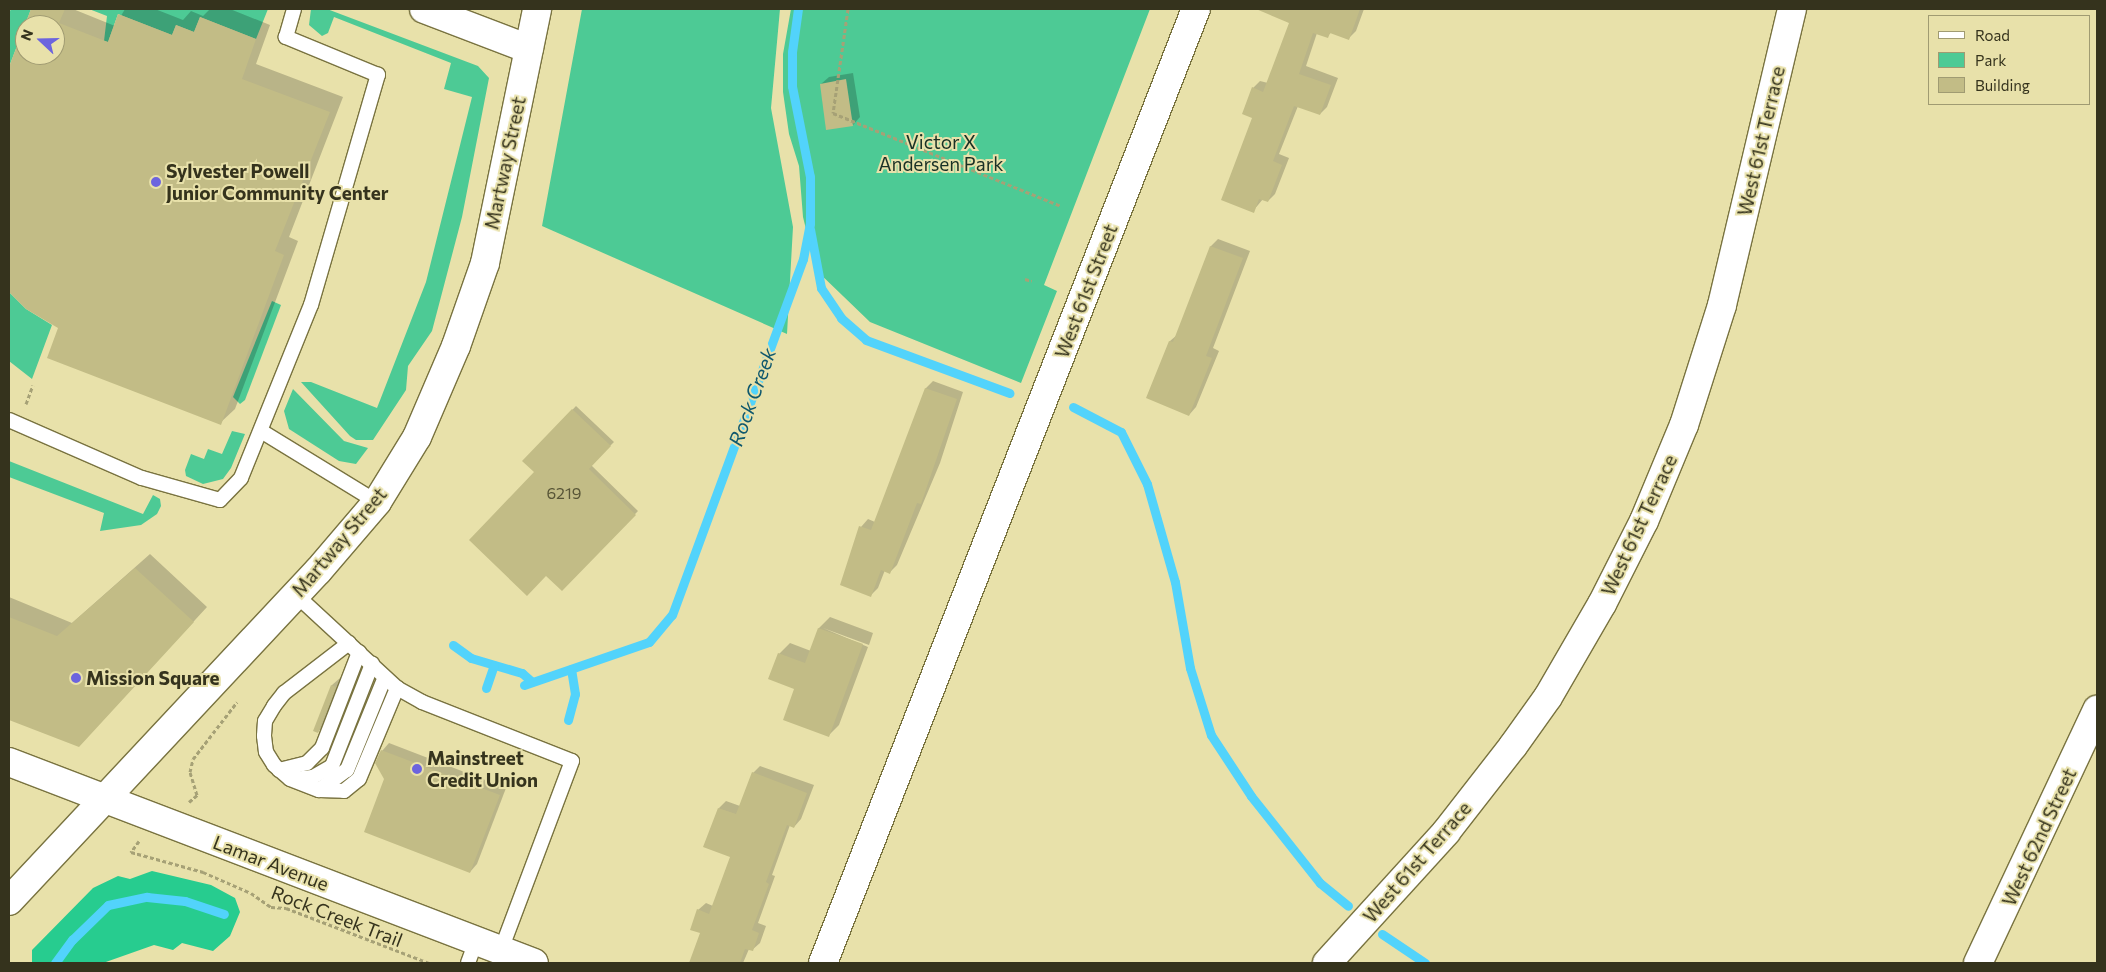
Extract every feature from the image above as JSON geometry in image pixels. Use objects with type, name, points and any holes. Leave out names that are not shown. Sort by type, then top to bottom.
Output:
[{"type":"street","points":[[424,9],[529,49]]},
{"type":"street","name":"Martway Street","points":[[9,901],[295,594],[377,502],[417,437],[457,343],[484,263],[537,9]]},
{"type":"street","name":"West 61st Street","points":[[823,963],[1196,9]]},
{"type":"street","name":"West 61st Terrace","points":[[1327,963],[1446,832],[1513,746],[1548,697],[1597,613],[1644,521],[1684,425],[1722,305],[1792,9]]},
{"type":"street","name":"West 62nd Street","points":[[1978,963],[2097,710]]},
{"type":"street","name":"Lamar Avenue","points":[[9,762],[482,952],[534,963]]},
{"type":"lane","points":[[9,420],[142,478],[220,500],[242,478],[311,305],[378,75],[286,37],[294,9]]},
{"type":"lane","points":[[261,431],[377,502]]},
{"type":"lane","points":[[295,594],[397,688],[422,702],[572,761],[482,952]]},
{"type":"lane","points":[[354,648],[284,693],[274,706],[265,721],[264,736],[266,752],[279,770],[290,779],[319,790],[344,791],[359,778],[397,688]]},
{"type":"lane","points":[[279,770],[308,763],[322,748],[354,648]]},
{"type":"lane","points":[[290,779],[313,777],[332,766],[372,664]]},
{"type":"lane","points":[[319,790],[348,770],[385,677]]},
{"type":"path","points":[[848,9],[833,112],[1061,206]]},
{"type":"path","points":[[1025,279],[1032,281]]},
{"type":"path","points":[[24,412],[34,385]]},
{"type":"path","points":[[192,799],[197,795],[190,772],[193,759],[240,698]]},
{"type":"path","name":"Rock Creek Trail","points":[[134,846],[131,852],[203,872],[251,893],[271,906],[286,908],[429,963]]},
{"type":"green space","points":[[11,9],[31,9],[29,15],[15,15],[15,51],[9,67],[9,13]]},
{"type":"green space","points":[[89,9],[268,9],[256,39],[200,17],[194,32],[176,25],[172,35],[118,14],[108,42],[104,41],[107,16]]},
{"type":"green space","points":[[311,9],[327,9],[478,66],[489,78],[462,217],[432,331],[408,366],[406,390],[373,440],[356,440],[350,436],[301,382],[311,382],[377,408],[426,282],[472,97],[444,89],[451,63],[334,17],[328,33],[322,36],[309,25]]},
{"type":"green space","points":[[582,9],[780,9],[771,108],[793,227],[787,334],[542,226]]},
{"type":"green space","name":"Victor X Andersen Park","points":[[791,9],[1150,9],[1044,285],[1057,291],[1021,383],[870,322],[816,270],[803,217],[799,166],[789,134],[783,92],[783,54]]},
{"type":"green space","points":[[9,292],[26,309],[52,325],[32,379],[9,361]]},
{"type":"green space","points":[[272,301],[281,305],[245,400],[240,404],[233,397]]},
{"type":"green space","points":[[293,389],[344,441],[368,448],[356,464],[339,461],[289,429],[284,411]]},
{"type":"green space","points":[[232,431],[245,434],[231,468],[223,479],[203,484],[186,476],[185,470],[191,454],[204,459],[208,449],[222,454]]},
{"type":"green space","points":[[9,461],[143,514],[153,495],[160,499],[161,506],[157,514],[141,525],[100,531],[104,513],[9,477]]},
{"type":"green space","points":[[152,871],[211,885],[235,898],[240,912],[230,936],[213,951],[182,943],[173,950],[154,945],[103,963],[32,963],[32,950],[93,888],[118,876],[130,879]]},
{"type":"building","name":"Sylvester Powell Junior Community Center","points":[[31,9],[65,9],[62,15],[29,15]]},
{"type":"building","points":[[1256,9],[1360,9],[1349,40],[1330,33],[1328,38],[1313,33],[1299,74],[1331,85],[1320,115],[1294,106],[1273,161],[1282,165],[1268,202],[1259,199],[1254,213],[1221,200],[1252,118],[1242,114],[1252,87],[1263,92],[1289,23]]},
{"type":"building","name":"Sylvester Powell Junior Community Center","points":[[118,14],[172,35],[176,25],[194,32],[200,17],[256,39],[242,79],[330,112],[275,251],[284,255],[221,425],[47,358],[58,328],[26,309],[9,292],[9,67],[15,51],[15,65],[65,65],[65,25],[108,42]]},
{"type":"building","points":[[846,79],[853,126],[826,130],[820,84]]},
{"type":"building","points":[[1210,246],[1243,258],[1206,356],[1212,358],[1189,416],[1146,398],[1169,341],[1173,342]]},
{"type":"building","points":[[925,388],[957,399],[921,504],[917,503],[890,574],[881,570],[871,597],[840,585],[859,526],[871,530]]},
{"type":"building","points":[[572,409],[611,446],[589,469],[636,515],[562,591],[546,576],[527,596],[469,540],[534,472],[522,461]]},
{"type":"building","name":"Mission Square","points":[[135,568],[194,622],[79,747],[9,720],[9,617],[57,636]]},
{"type":"building","points":[[818,628],[863,644],[829,737],[783,720],[794,689],[768,679],[778,653],[805,663]]},
{"type":"building","points":[[331,685],[336,687],[318,733],[313,731]]},
{"type":"building","name":"Mainstreet Credit Union","points":[[381,750],[500,795],[470,873],[364,832],[384,779],[375,763]]},
{"type":"building","points":[[752,772],[807,793],[794,828],[787,825],[766,882],[769,884],[752,930],[759,933],[753,951],[745,949],[740,963],[689,963],[700,933],[690,930],[697,909],[709,914],[730,857],[703,847],[718,808],[736,814]]},
{"type":"waterway","name":"Rock Creek","points":[[524,685],[649,642],[672,615],[803,259],[810,224],[810,177],[792,86],[792,52],[798,9]]},
{"type":"waterway","points":[[810,229],[821,288],[841,318],[866,340],[1009,393]]},
{"type":"waterway","points":[[1073,407],[1121,432],[1147,484],[1175,582],[1190,668],[1211,735],[1251,796],[1320,883],[1348,906]]},
{"type":"waterway","points":[[453,645],[471,658],[522,673],[532,682]]},
{"type":"waterway","points":[[486,688],[494,665]]},
{"type":"waterway","points":[[568,720],[575,694],[571,669]]},
{"type":"waterway","name":"Rock Creek","points":[[55,963],[72,940],[108,905],[147,897],[185,901],[224,914]]},
{"type":"waterway","points":[[1382,934],[1425,963]]},
{"type":"place","name":"Sylvester Powell Junior Community Center","points":[[156,182]]},
{"type":"place","name":"Mission Square","points":[[76,678]]},
{"type":"place","name":"Mainstreet Credit Union","points":[[417,769]]}]
